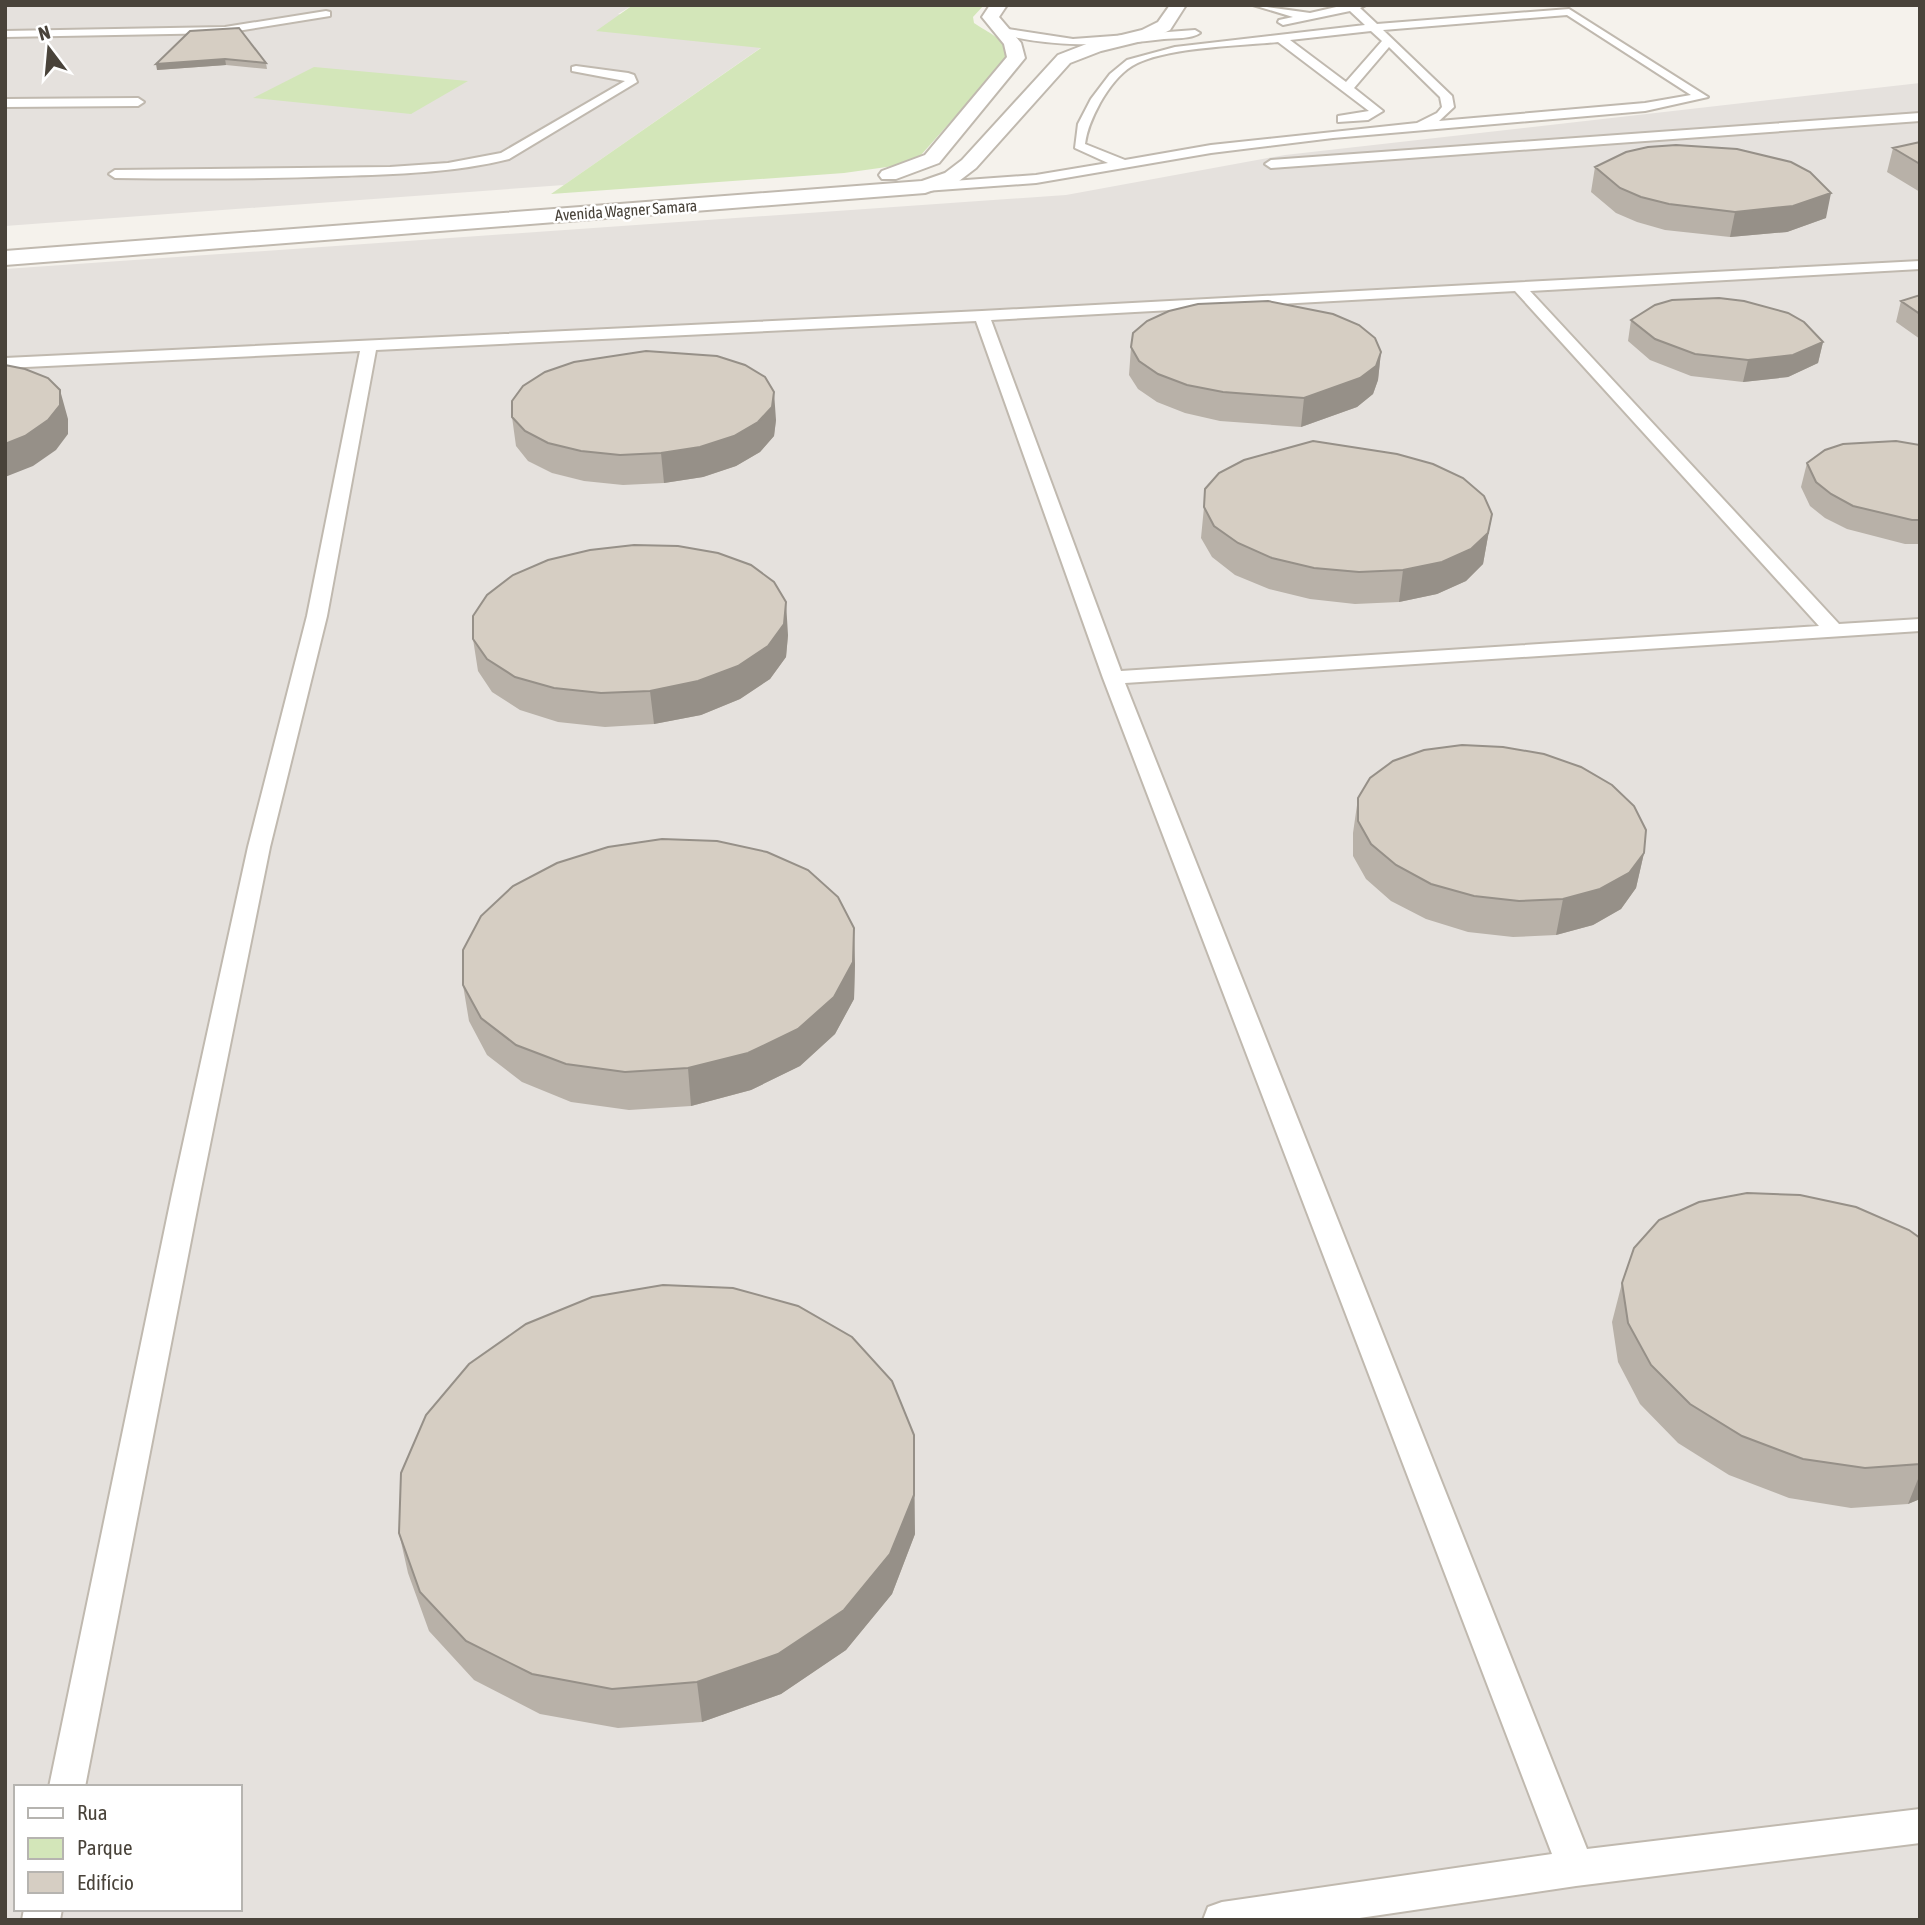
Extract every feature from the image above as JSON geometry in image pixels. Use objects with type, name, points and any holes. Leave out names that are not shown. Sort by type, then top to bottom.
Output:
[{"type":"street","name":"Avenida Wagner Samara","points":[[5,240],[887,176],[933,159],[1006,74],[1016,58],[1012,43],[990,17],[999,5]]},
{"type":"street","name":"Avenida Wagner Samara","points":[[5,258],[925,187],[953,177],[969,164],[1064,60],[1087,49],[1130,39],[1164,26],[1178,5]]},
{"type":"lane","points":[[1258,5],[1283,13],[1326,14]]},
{"type":"lane","points":[[1273,24],[1357,6],[1387,42],[1446,96],[1448,107],[1441,116],[1411,128]]},
{"type":"lane","points":[[925,187],[989,184],[1126,164],[1224,147],[1645,107],[1702,97],[1568,9],[1374,27],[1167,52],[1127,64],[1102,89],[1079,136],[1079,145],[1084,149],[1126,164]]},
{"type":"lane","points":[[5,34],[225,30],[326,14]]},
{"type":"lane","points":[[1208,47],[1253,26]]},
{"type":"lane","points":[[1002,31],[1053,42],[1130,39],[1213,31]]},
{"type":"lane","points":[[1280,38],[1377,113],[1334,120]]},
{"type":"lane","points":[[1347,88],[1387,42]]},
{"type":"lane","points":[[115,174],[279,175],[386,171],[482,163],[505,156],[631,82],[630,77],[624,75],[576,69]]},
{"type":"lane","points":[[5,103],[138,102]]},
{"type":"lane","points":[[1271,164],[1920,117]]},
{"type":"lane","points":[[1104,158],[1163,143]]},
{"type":"lane","points":[[5,363],[982,316],[1920,265]]},
{"type":"lane","points":[[1520,288],[1834,631]]},
{"type":"lane","points":[[982,316],[1113,678],[1576,1868]]},
{"type":"lane","points":[[67,1785],[191,1167],[259,847],[317,616],[369,345]]},
{"type":"lane","points":[[1113,678],[1920,625]]},
{"type":"lane","points":[[1222,1920],[1576,1868],[1920,1826]]},
{"type":"shaded area","points":[[5,5],[633,5],[618,14],[762,47],[564,185],[5,226]]},
{"type":"shaded area","points":[[1920,83],[1920,1920],[5,1920],[5,269],[1066,195],[1285,155]]},
{"type":"green space","points":[[633,5],[984,5],[973,17],[974,23],[1000,40],[1009,56],[921,155],[901,165],[844,173],[551,194],[761,48],[596,31]]},
{"type":"green space","points":[[314,67],[468,81],[411,114],[253,98]]},
{"type":"building","points":[[239,28],[266,63],[225,59],[156,64],[190,31]]},
{"type":"building","points":[[1920,142],[1920,164],[1893,148]]},
{"type":"building","points":[[1676,145],[1737,149],[1791,162],[1810,172],[1831,193],[1793,206],[1735,212],[1669,204],[1641,197],[1620,188],[1595,167],[1626,152]]},
{"type":"building","points":[[1920,295],[1920,314],[1901,301]]},
{"type":"building","points":[[1719,298],[1744,301],[1788,313],[1804,322],[1823,342],[1793,355],[1748,360],[1695,354],[1655,339],[1631,320],[1655,305],[1672,300]]},
{"type":"building","points":[[1268,301],[1333,314],[1359,325],[1375,338],[1381,352],[1376,366],[1360,378],[1304,398],[1223,392],[1187,385],[1158,374],[1139,361],[1131,347],[1133,333],[1147,321],[1169,311],[1198,304]]},
{"type":"building","points":[[646,351],[717,356],[745,365],[765,377],[774,392],[772,407],[758,422],[734,436],[700,447],[620,455],[581,451],[548,443],[525,431],[512,417],[512,401],[523,386],[545,372],[574,362]]},
{"type":"building","points":[[5,365],[48,378],[60,390],[60,405],[48,420],[25,436],[5,444]]},
{"type":"building","points":[[1313,441],[1397,454],[1433,464],[1463,478],[1484,496],[1492,514],[1488,533],[1471,549],[1442,562],[1403,570],[1359,572],[1314,568],[1272,558],[1238,543],[1214,526],[1204,507],[1205,489],[1219,473],[1244,460]]},
{"type":"building","points":[[1896,441],[1920,445],[1920,520],[1853,506],[1816,482],[1807,463],[1825,450],[1843,444]]},
{"type":"building","points":[[634,545],[678,546],[718,553],[751,565],[774,582],[786,602],[784,624],[768,646],[738,666],[698,681],[650,691],[601,693],[554,688],[515,677],[487,659],[473,639],[473,616],[487,595],[513,575],[548,560],[590,550]]},
{"type":"building","points":[[1462,745],[1503,747],[1544,754],[1581,767],[1612,785],[1634,806],[1646,830],[1644,853],[1629,873],[1600,889],[1563,899],[1519,901],[1474,896],[1431,884],[1396,865],[1371,844],[1358,821],[1358,798],[1370,778],[1393,761],[1424,750]]},
{"type":"building","points":[[662,839],[717,841],[767,852],[808,870],[838,897],[854,928],[853,962],[834,997],[798,1029],[748,1053],[688,1068],[625,1072],[566,1064],[516,1045],[481,1018],[463,985],[463,950],[481,916],[513,886],[557,863],[608,847]]},
{"type":"building","points":[[1747,1193],[1800,1195],[1856,1207],[1909,1230],[1920,1238],[1920,1464],[1865,1468],[1803,1459],[1742,1436],[1690,1404],[1651,1365],[1628,1323],[1622,1283],[1634,1248],[1659,1220],[1699,1202]]},
{"type":"building","points":[[663,1285],[733,1288],[798,1306],[852,1337],[892,1381],[914,1435],[914,1495],[890,1554],[844,1610],[778,1654],[697,1682],[612,1689],[532,1674],[466,1641],[420,1592],[399,1533],[401,1473],[426,1415],[469,1364],[526,1324],[592,1297]]}]
